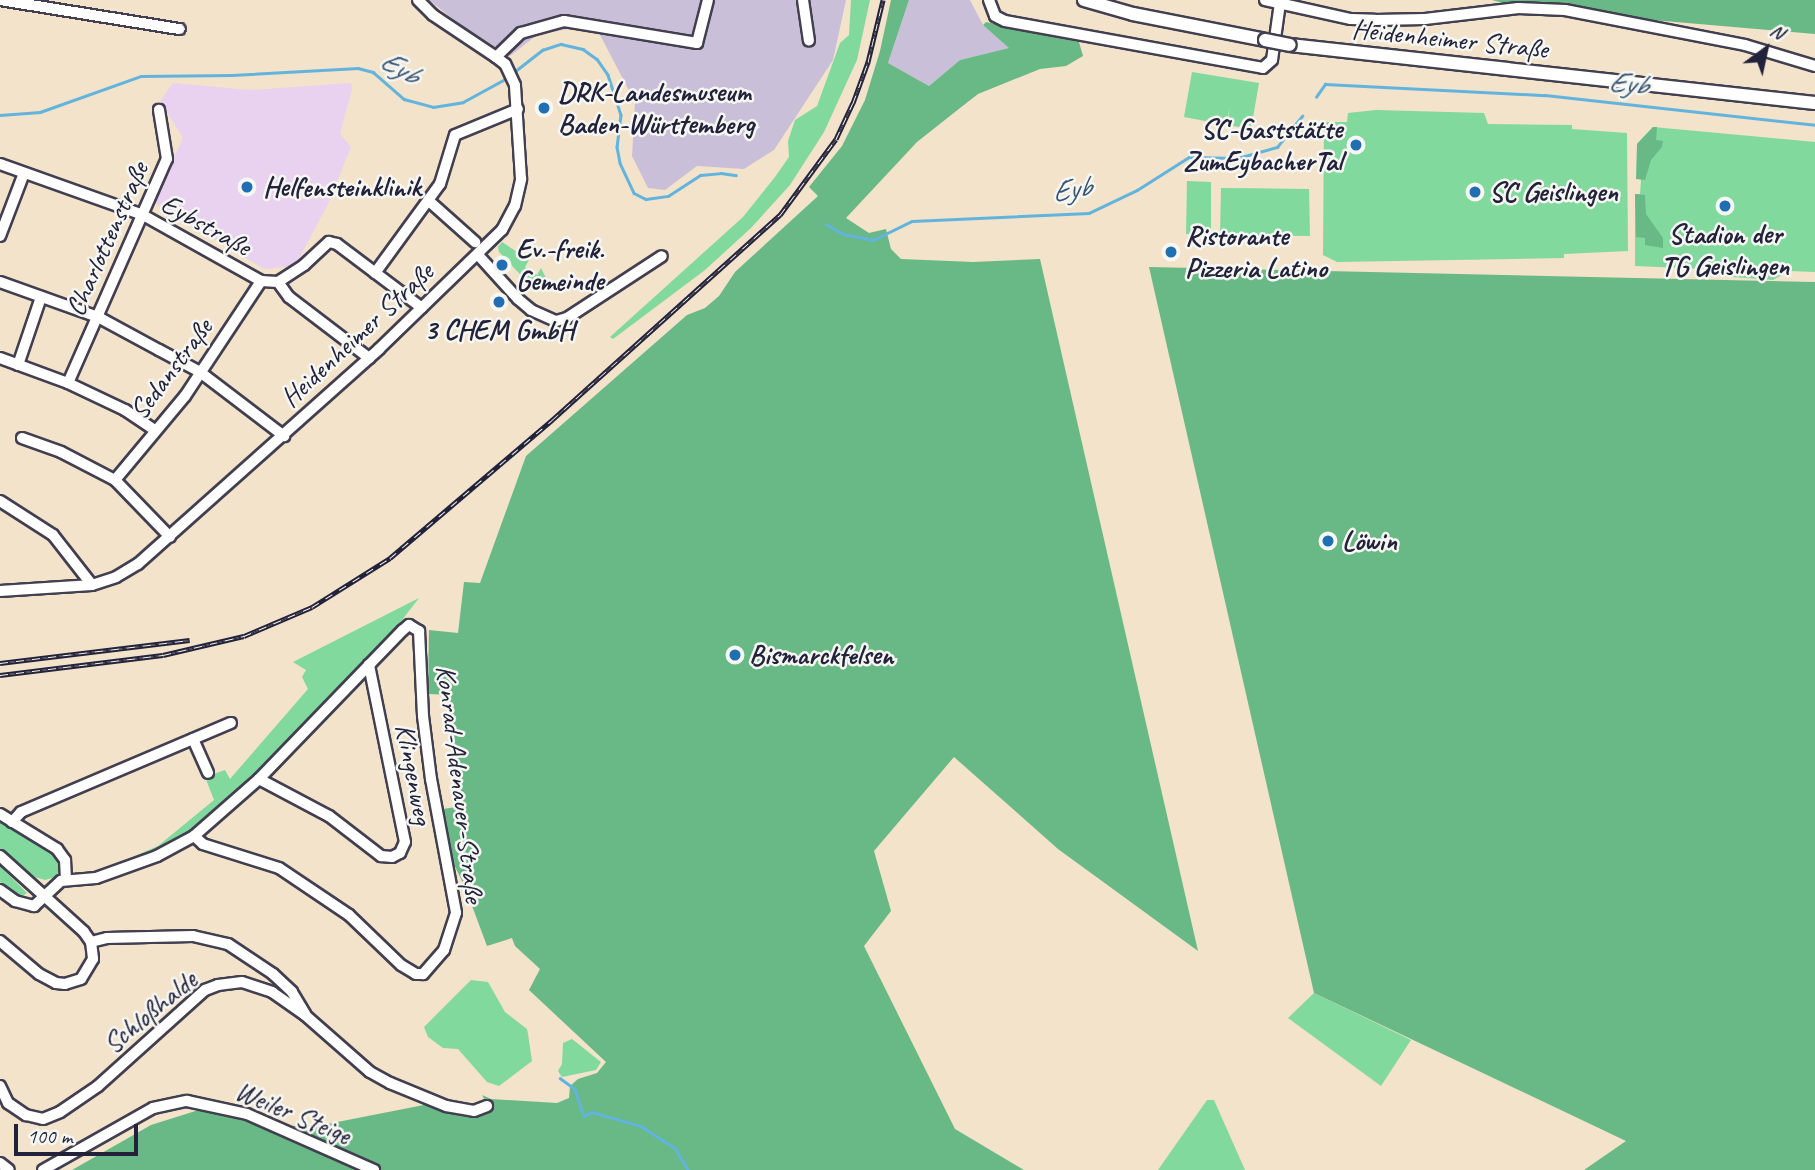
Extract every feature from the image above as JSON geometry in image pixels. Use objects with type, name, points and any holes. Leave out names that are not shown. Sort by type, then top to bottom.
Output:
[{"type":"main road","name":"Heidenheimer Straße","points":[[1084,0],[1133,15],[1290,45],[1815,103]]},
{"type":"street","name":"Heidenheimer Straße","points":[[0,591],[92,585],[116,577],[138,564],[284,436],[479,256],[502,230],[519,193],[522,154],[515,85],[505,64],[433,15],[418,0]]},
{"type":"street","points":[[803,0],[809,41]]},
{"type":"street","points":[[989,0],[995,16],[1005,21],[1262,68],[1269,66],[1274,52],[1280,3]]},
{"type":"street","name":"Heidenheimer Straße","points":[[1265,0],[1351,19],[1399,21],[1518,8],[1565,10],[1745,45],[1815,66]]},
{"type":"street","points":[[0,1],[180,29]]},
{"type":"street","points":[[496,57],[521,33],[564,21],[696,43],[708,3]]},
{"type":"street","points":[[375,273],[440,184],[455,135],[518,109]]},
{"type":"street","name":"Charlottenstraße","points":[[68,383],[167,159],[159,110]]},
{"type":"street","name":"Eybstraße","points":[[0,164],[143,215],[261,282],[278,282],[289,297],[369,358]]},
{"type":"street","points":[[1,230],[24,173]]},
{"type":"street","points":[[429,201],[475,242]]},
{"type":"street","points":[[278,282],[304,265],[329,242],[337,244],[422,308]]},
{"type":"street","points":[[479,256],[531,310],[556,321],[567,318],[662,256]]},
{"type":"street","points":[[0,282],[98,317],[200,372],[284,436]]},
{"type":"street","name":"Sedanstraße","points":[[114,480],[200,372],[261,282]]},
{"type":"street","points":[[18,365],[41,297]]},
{"type":"street","points":[[0,358],[68,383],[125,410],[155,430]]},
{"type":"street","points":[[22,438],[61,452],[114,480],[170,537]]},
{"type":"street","points":[[0,501],[53,535],[92,585]]},
{"type":"street","name":"Konrad-Adenauer-Straße","points":[[66,879],[96,878],[157,856],[194,836],[259,779],[403,630],[409,625],[419,631],[423,716],[430,779],[456,913],[444,950],[423,974],[416,974],[401,965],[349,915],[307,885],[268,864],[203,844],[194,836]]},
{"type":"street","name":"Klingenweg","points":[[259,779],[329,817],[381,856],[392,857],[400,853],[405,842],[369,665]]},
{"type":"street","points":[[12,822],[21,812],[231,723]]},
{"type":"street","points":[[193,738],[208,773]]},
{"type":"street","points":[[0,814],[57,849],[65,860],[66,879],[55,884],[34,906],[26,906],[0,890]]},
{"type":"street","points":[[0,856],[75,923],[91,942],[93,959],[86,975],[65,984],[39,974],[0,941]]},
{"type":"street","points":[[91,942],[107,938],[194,936],[228,944],[273,974],[292,992],[305,1015]]},
{"type":"street","name":"Schloßhalde","points":[[0,1086],[8,1103],[26,1115],[43,1119],[61,1112],[130,1059],[187,1003],[218,985],[242,982],[272,992],[305,1015],[352,1057],[390,1083],[446,1106],[474,1111],[487,1106]]},
{"type":"street","name":"Weiler Steige","points":[[43,1170],[153,1108],[187,1101],[247,1114],[374,1170]]},
{"type":"shaded area","points":[[429,0],[846,0],[833,60],[774,150],[744,169],[697,166],[665,190],[648,188],[632,156],[635,102],[599,33],[568,29],[537,35],[510,56],[458,23]]},
{"type":"shaded area","points":[[909,0],[970,0],[983,25],[1010,48],[960,60],[929,86],[888,63]]},
{"type":"shaded area","name":"Helfensteinklinik","points":[[173,83],[250,90],[351,83],[352,89],[340,134],[351,147],[328,204],[295,266],[264,269],[153,202],[183,138],[160,101]]},
{"type":"green space","points":[[851,0],[870,0],[857,60],[824,132],[790,185],[751,228],[705,270],[613,339],[610,337],[743,217],[775,177],[789,157],[788,141],[795,120],[817,106],[840,43],[849,35]]},
{"type":"green space","points":[[891,0],[909,0],[888,63],[929,86],[960,60],[1009,48],[983,25],[986,22],[1079,42],[1083,56],[1066,66],[1040,69],[978,94],[917,142],[846,218],[869,233],[886,229],[891,249],[901,259],[973,262],[1040,259],[1198,951],[1058,849],[954,757],[874,851],[891,911],[864,946],[955,1129],[1024,1170],[72,1170],[151,1125],[205,1108],[263,1127],[322,1125],[429,1104],[454,1113],[481,1116],[489,1107],[482,1095],[491,1099],[557,1103],[569,1098],[570,1086],[578,1079],[597,1073],[606,1062],[529,990],[540,969],[515,946],[512,938],[487,946],[465,887],[448,852],[443,809],[462,806],[449,695],[428,694],[429,630],[458,633],[464,582],[480,583],[526,456],[687,315],[705,308],[719,296],[735,272],[818,196],[809,187],[842,146],[865,100],[880,51]]},
{"type":"green space","points":[[1492,0],[1815,0],[1815,34],[1525,9]]},
{"type":"green space","points":[[1192,72],[1259,83],[1251,129],[1227,125],[1230,106],[1226,125],[1184,117]]},
{"type":"green space","name":"SC Geislingen","points":[[1376,110],[1484,113],[1488,124],[1572,125],[1572,129],[1627,133],[1628,251],[1564,254],[1564,258],[1337,262],[1323,255],[1324,122],[1347,122],[1348,113]]},
{"type":"green space","name":"Stadion der TG Geislingen","points":[[1653,127],[1815,142],[1815,272],[1789,271],[1773,280],[1720,276],[1704,269],[1635,266],[1635,194],[1640,194],[1641,180],[1637,144]]},
{"type":"green space","points":[[1653,127],[1657,127],[1656,140],[1663,141],[1662,147],[1651,160],[1645,180],[1636,179],[1637,144]]},
{"type":"green space","points":[[1187,181],[1211,182],[1211,234],[1186,234]]},
{"type":"green space","points":[[1221,188],[1309,189],[1310,236],[1220,235]]},
{"type":"green space","points":[[1635,194],[1645,195],[1646,214],[1663,238],[1663,248],[1645,245],[1645,238],[1636,237]]},
{"type":"green space","points":[[502,242],[529,260],[525,267],[537,275],[541,268],[547,280],[532,287],[499,252],[498,247]]},
{"type":"green space","points":[[1149,267],[1815,282],[1815,1170],[1584,1170],[1626,1141],[1314,993]]},
{"type":"green space","points":[[419,598],[392,633],[231,799],[200,826],[169,845],[107,871],[107,868],[158,846],[214,800],[205,777],[225,770],[230,779],[308,689],[302,677],[306,670],[293,662]]},
{"type":"green space","points":[[0,818],[58,856],[60,870],[55,877],[45,880],[31,876],[0,849]]},
{"type":"green space","points":[[0,866],[27,893],[21,897],[0,882]]},
{"type":"green space","points":[[471,980],[488,982],[505,1012],[527,1029],[532,1061],[499,1086],[487,1082],[458,1049],[443,1048],[428,1037],[424,1027]]},
{"type":"green space","points":[[1314,993],[1411,1040],[1381,1086],[1288,1018]]},
{"type":"green space","points":[[572,1039],[601,1062],[596,1070],[562,1077],[558,1071],[562,1064],[563,1043]]},
{"type":"green space","points":[[1207,1100],[1214,1100],[1245,1170],[1158,1170]]},
{"type":"waterway","name":"Eyb","points":[[514,72],[542,50],[561,44],[583,49],[597,59],[608,75],[621,115],[617,147],[620,163],[634,193],[646,199],[668,196],[700,175],[736,175]]},
{"type":"waterway","name":"Eyb","points":[[0,115],[40,112],[141,76],[232,75],[358,68],[373,72],[404,99],[433,107],[463,102],[509,77]]},
{"type":"waterway","name":"Eyb","points":[[1316,97],[1325,84],[1545,95],[1815,125]]},
{"type":"waterway","name":"Eyb","points":[[826,224],[843,234],[873,240],[912,221],[1089,213],[1137,190],[1189,157],[1238,158],[1277,147],[1302,116]]},
{"type":"waterway","points":[[560,1078],[575,1089],[584,1116],[592,1112],[641,1126],[675,1148],[688,1170]]},
{"type":"railway","points":[[0,675],[163,655],[244,636],[312,607],[390,558],[552,420],[780,215],[836,139],[868,62],[883,0]]},
{"type":"railway","points":[[0,663],[190,640]]},
{"type":"place","name":"DRK-Landesmuseum Baden-Württemberg","points":[[544,108]]},
{"type":"place","name":"SC-Gaststätte ZumEybacherTal","points":[[1356,145]]},
{"type":"place","name":"Helfensteinklinik","points":[[247,187]]},
{"type":"place","name":"SC Geislingen","points":[[1475,192]]},
{"type":"place","name":"Stadion der TG Geislingen","points":[[1725,206]]},
{"type":"place","name":"Ristorante Pizzeria Latino","points":[[1171,252]]},
{"type":"place","name":"Ev.-freik. Gemeinde","points":[[502,265]]},
{"type":"place","name":"3 CHEM GmbH","points":[[499,302]]},
{"type":"place","name":"Löwin","points":[[1328,541]]},
{"type":"place","name":"Bismarckfelsen","points":[[735,655]]}]
